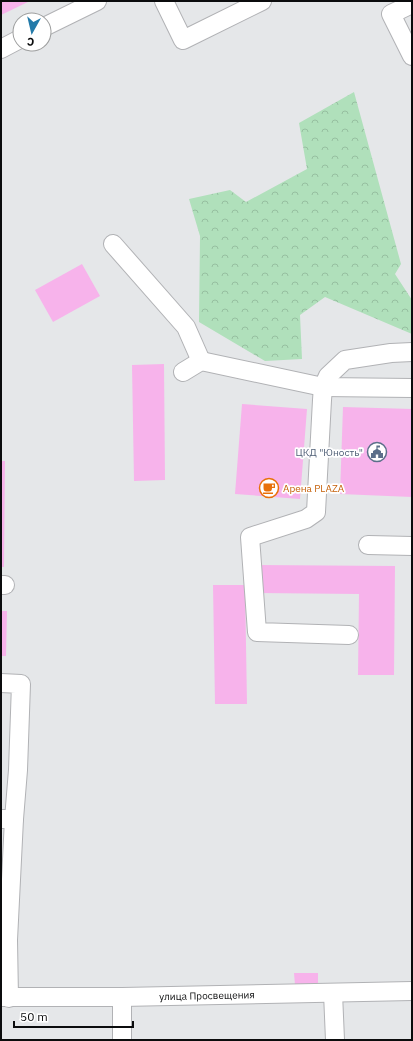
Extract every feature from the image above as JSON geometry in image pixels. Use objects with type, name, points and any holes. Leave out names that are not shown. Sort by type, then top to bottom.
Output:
[{"type":"street","points":[[52,23],[97,1]]},
{"type":"street","points":[[164,1],[183,40],[262,1]]},
{"type":"street","points":[[412,4],[392,14],[412,56]]},
{"type":"street","points":[[1,49],[12,43]]},
{"type":"street","points":[[113,244],[186,327],[201,361]]},
{"type":"street","points":[[349,636],[257,632],[250,537],[306,519],[316,512],[324,387],[328,376],[345,360],[391,353],[412,352]]},
{"type":"street","points":[[183,372],[201,361],[324,387],[412,388]]},
{"type":"street","points":[[368,545],[412,546]]},
{"type":"street","points":[[1,683],[21,684],[18,770],[8,819],[5,997]]},
{"type":"street","name":"улица Просвещения","points":[[5,997],[122,997],[412,991]]},
{"type":"street","points":[[333,993],[334,1040]]},
{"type":"street","points":[[122,997],[122,1040]]},
{"type":"green space","points":[[354,92],[401,264],[395,274],[412,300],[412,334],[325,297],[300,315],[302,359],[265,361],[199,322],[200,236],[189,199],[230,190],[246,202],[307,169],[299,123]]},
{"type":"building","points":[[1,1],[30,1],[1,15]]},
{"type":"building","points":[[82,264],[100,296],[53,322],[35,290]]},
{"type":"building","points":[[164,364],[165,480],[134,481],[132,365]]},
{"type":"building","points":[[242,404],[307,409],[300,499],[235,494]]},
{"type":"building","name":"ЦКД \"Юность\"","points":[[343,407],[412,409],[412,497],[340,494]]},
{"type":"building","points":[[1,461],[5,461],[4,567],[1,567]]},
{"type":"building","points":[[258,565],[395,566],[394,675],[358,675],[359,594],[258,593]]},
{"type":"building","points":[[213,585],[245,585],[247,704],[215,704]]},
{"type":"building","points":[[1,611],[7,611],[6,656],[1,656]]},
{"type":"building","points":[[294,973],[318,973],[318,984],[295,985]]},
{"type":"place","name":"ЦКД \"Юность\"","points":[[377,452]]},
{"type":"place","name":"Арена PLAZA","points":[[269,488]]}]
